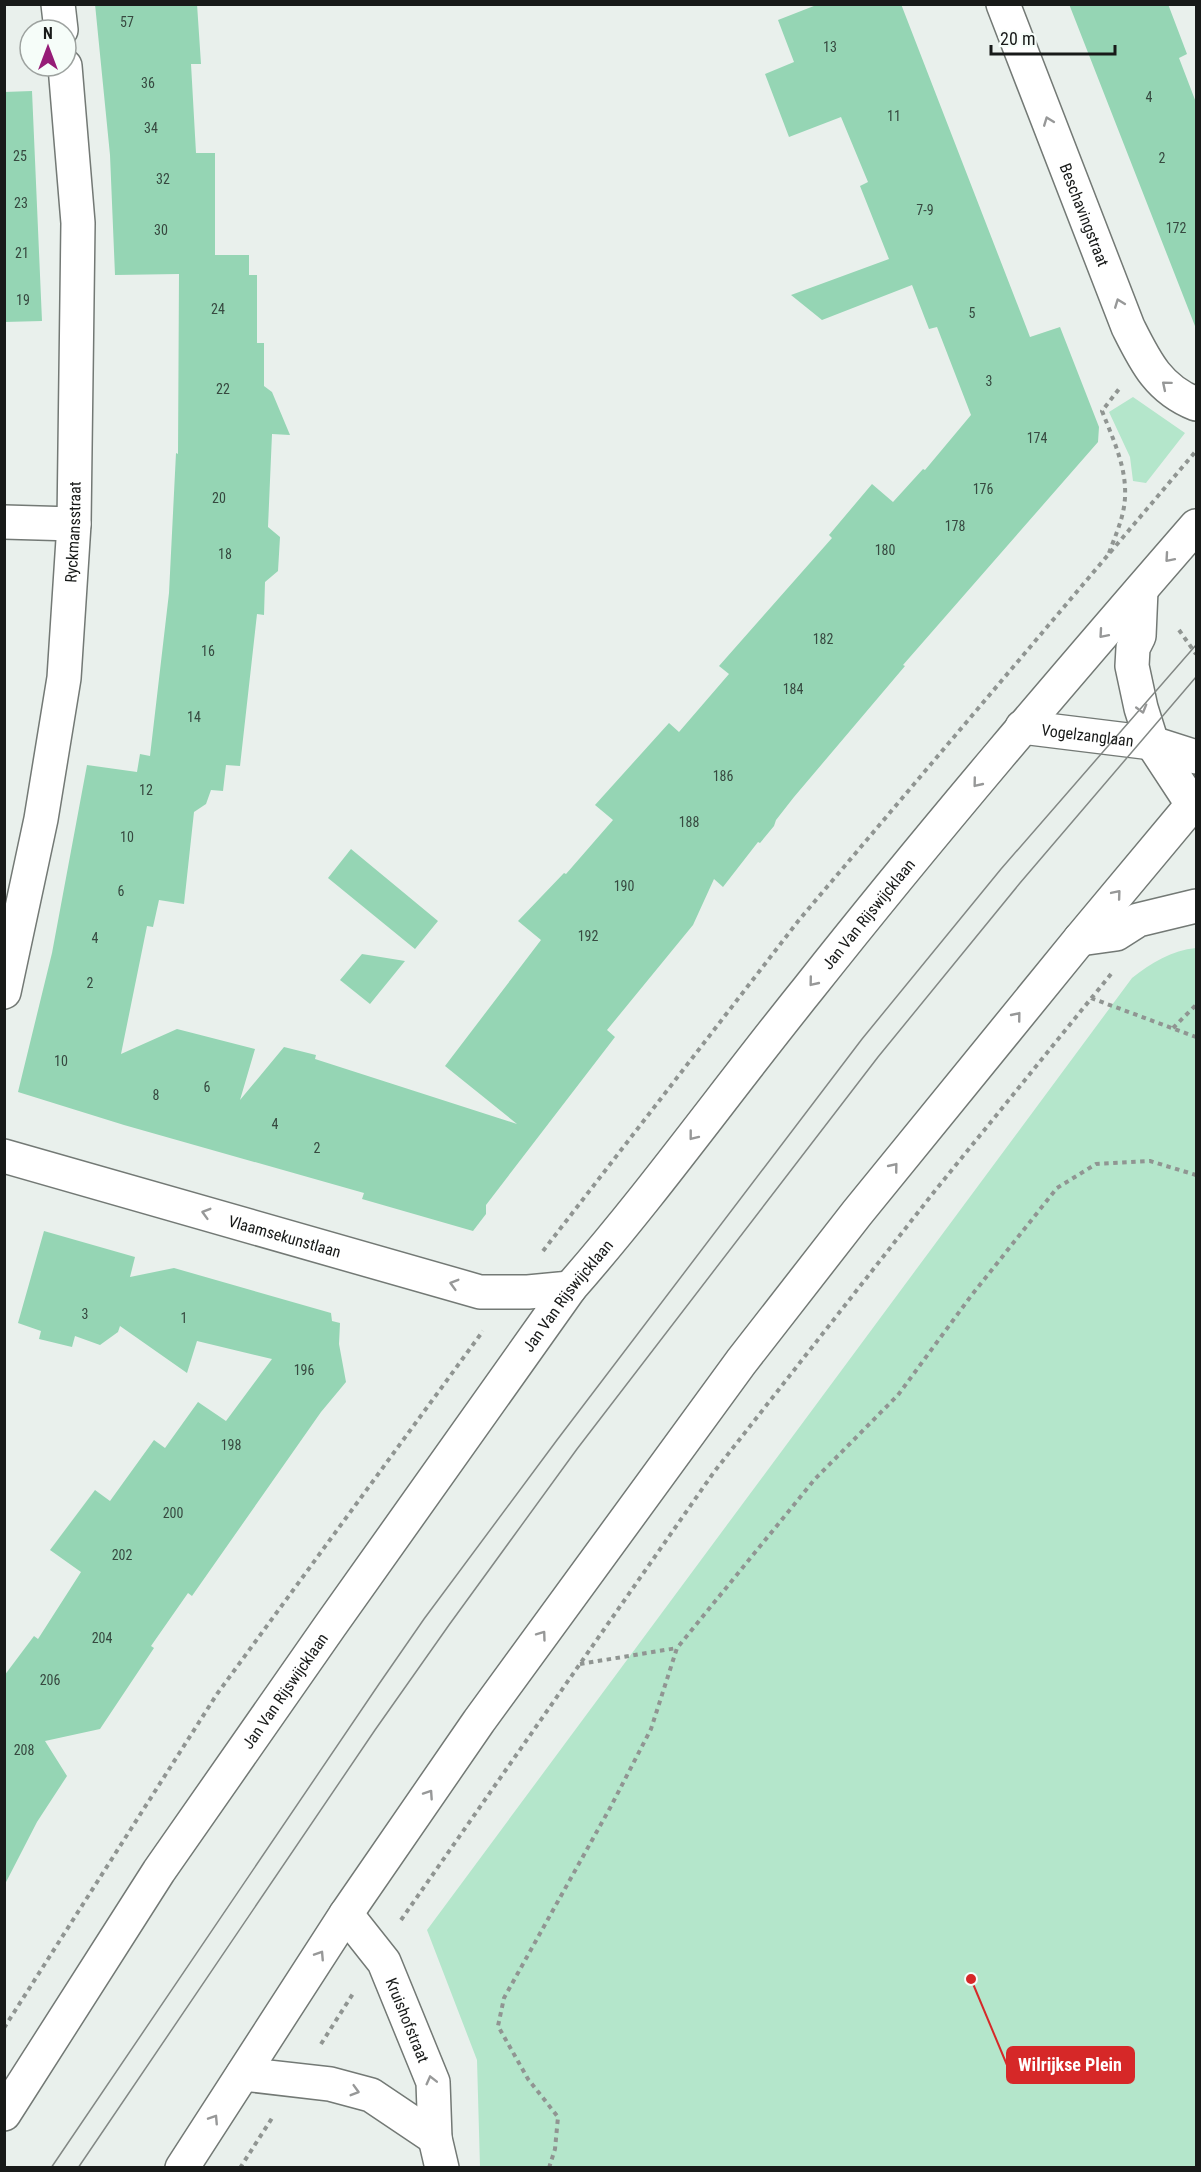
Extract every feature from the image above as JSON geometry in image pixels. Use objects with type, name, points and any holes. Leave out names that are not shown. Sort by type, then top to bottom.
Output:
[{"type":"main road","name":"Beschavingstraat","points":[[1003,4],[1128,327],[1155,376],[1172,390],[1197,404]]},
{"type":"main road","name":"Ryckmansstraat","points":[[4,992],[41,819],[64,678],[74,524],[78,223],[66,78]]},
{"type":"main road","points":[[4,522],[74,524]]},
{"type":"main road","name":"Jan Van Rijswijcklaan","points":[[4,2114],[159,1871],[570,1288],[609,1243],[808,988],[1022,727],[1197,526]]},
{"type":"main road","name":"Vogelzanglaan","points":[[1141,590],[1139,636],[1133,648],[1132,666],[1141,708],[1152,743],[1195,805]]},
{"type":"main road","name":"Vogelzanglaan","points":[[1022,727],[1152,743],[1197,757]]},
{"type":"main road","points":[[182,2168],[346,1914],[479,1721],[741,1362],[856,1213],[1080,939],[1195,805]]},
{"type":"main road","points":[[1080,939],[1116,934],[1138,920],[1197,906]]},
{"type":"main road","name":"Vlaamsekunstlaan","points":[[4,1156],[480,1292],[520,1293],[570,1288]]},
{"type":"main road","name":"Kruishofstraat","points":[[346,1914],[384,1962],[405,2010],[433,2082],[439,2153]]},
{"type":"main road","name":"Kruishofstraat","points":[[243,2074],[330,2084],[371,2095],[439,2153]]},
{"type":"path","points":[[1143,356],[1102,411],[1122,460],[1126,485],[1123,512],[1108,556],[1197,451]]},
{"type":"path","points":[[240,2168],[378,1954],[714,1472],[934,1192],[1108,976],[1118,969]]},
{"type":"path","points":[[1090,998],[1197,1037]]},
{"type":"path","points":[[1173,1028],[1197,1005]]},
{"type":"path","points":[[549,2168],[555,2149],[558,2117],[528,2079],[498,2026],[504,1998],[610,1808],[651,1729],[677,1648],[815,1479],[898,1395],[971,1296],[1057,1188],[1096,1164],[1150,1161],[1197,1175]]},
{"type":"path","points":[[579,1664],[677,1648]]},
{"type":"green space","points":[[1133,397],[1185,433],[1146,483],[1133,481],[1130,457],[1109,412]]},
{"type":"green space","points":[[1196,948],[1196,2167],[480,2167],[477,2060],[427,1930],[1132,978],[1162,958],[1179,951]]},
{"type":"building","points":[[95,4],[197,4],[201,64],[191,64],[196,153],[215,153],[215,255],[249,255],[249,275],[257,275],[257,343],[264,343],[264,386],[272,392],[290,435],[272,434],[268,527],[280,537],[278,571],[265,582],[264,615],[257,614],[240,766],[226,765],[223,791],[211,790],[206,804],[194,812],[184,904],[159,900],[153,927],[147,926],[121,1054],[177,1029],[255,1049],[240,1100],[284,1047],[316,1055],[315,1059],[517,1124],[445,1066],[541,940],[518,921],[564,873],[566,874],[613,820],[595,805],[669,723],[679,732],[729,674],[719,666],[832,538],[829,535],[872,484],[893,502],[923,469],[925,470],[971,415],[937,327],[929,329],[912,285],[822,320],[791,295],[889,259],[860,186],[868,182],[841,117],[789,137],[765,74],[794,62],[778,20],[819,4],[901,4],[1030,337],[1060,327],[1099,427],[1098,442],[903,665],[905,666],[794,797],[774,826],[760,843],[758,842],[723,887],[714,879],[693,925],[607,1030],[615,1037],[486,1205],[486,1214],[473,1231],[362,1199],[364,1193],[124,1125],[18,1092],[52,953],[87,765],[137,772],[140,754],[150,756],[169,593],[176,453],[178,454],[179,274],[115,275],[110,155]]},
{"type":"building","points":[[1069,4],[1168,4],[1187,54],[1179,58],[1197,105],[1197,326],[1195,326]]},
{"type":"building","points":[[32,91],[42,321],[4,322],[4,92]]},
{"type":"building","points":[[351,849],[438,921],[415,949],[328,878]]},
{"type":"building","points":[[362,954],[405,961],[370,1004],[340,980]]},
{"type":"building","points":[[44,1231],[135,1257],[130,1277],[174,1268],[331,1313],[332,1321],[340,1323],[339,1344],[346,1382],[321,1412],[192,1596],[188,1593],[151,1646],[154,1648],[100,1729],[45,1741],[67,1776],[37,1822],[4,1886],[4,1676],[34,1636],[38,1639],[81,1572],[50,1550],[95,1490],[110,1501],[154,1440],[165,1448],[198,1402],[226,1421],[272,1359],[197,1341],[187,1373],[120,1326],[118,1332],[100,1345],[75,1336],[72,1347],[39,1339],[41,1331],[18,1323]]},
{"type":"tram line","points":[[51,2168],[424,1619],[557,1440],[862,1039],[1001,869],[1196,645]]},
{"type":"tram line","points":[[78,2168],[375,1730],[577,1449],[878,1057],[1020,883],[1196,677]]},
{"type":"place","name":"Wilrijkse Plein","points":[[971,1979]]}]
